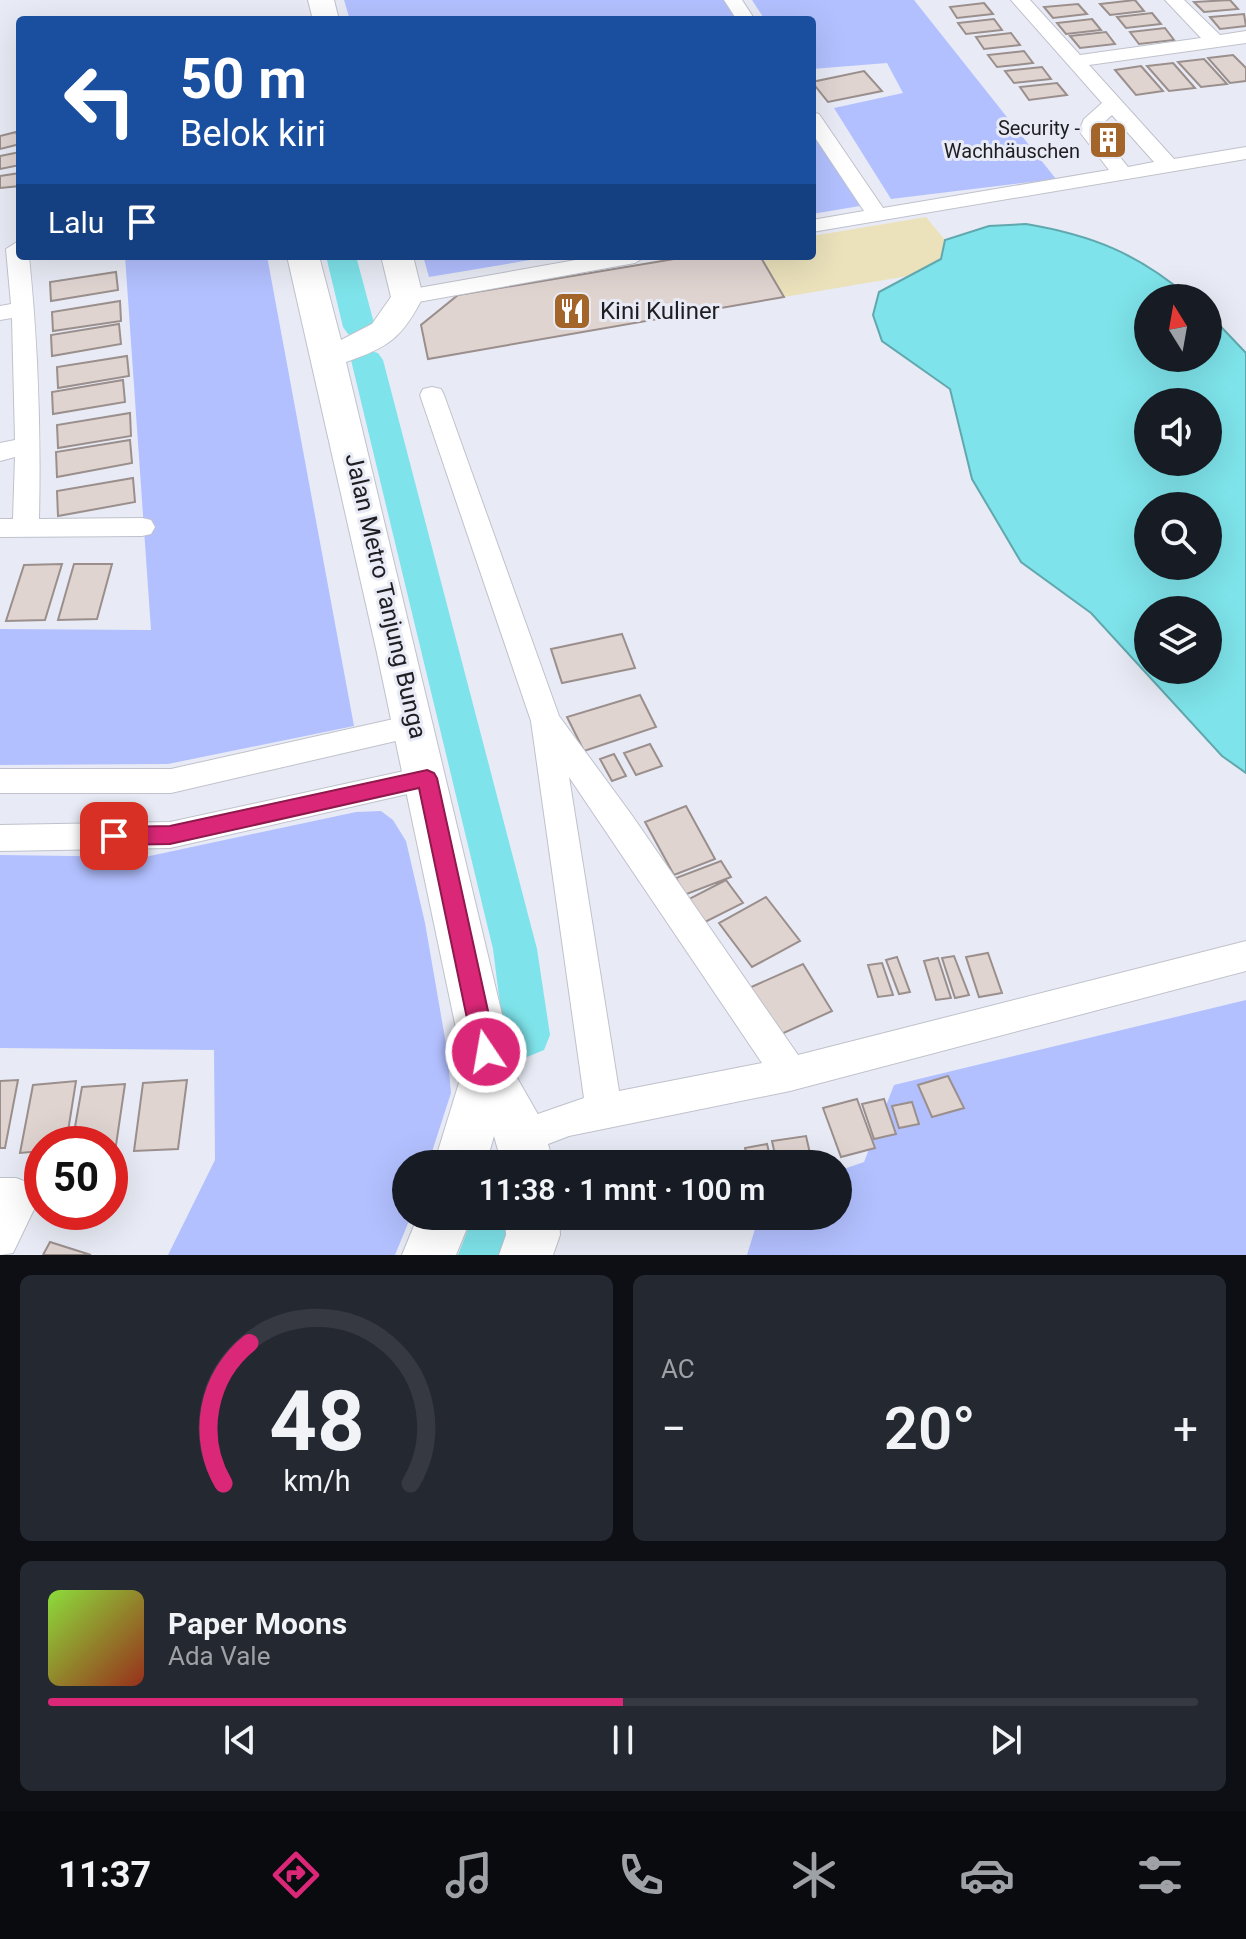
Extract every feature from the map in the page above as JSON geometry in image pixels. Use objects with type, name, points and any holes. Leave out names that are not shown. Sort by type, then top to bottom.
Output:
[{"type":"main road","name":"Jalan Metro Tanjung Bunga","points":[[304,260],[416,726],[486,1052],[487,1073],[464,1150]]},
{"type":"main road","points":[[328,356],[379,338],[389,330],[407,297],[398,260]]},
{"type":"main road","name":"Jalan Metro Tanjung Bunga","points":[[487,1073],[525,1150]]},
{"type":"main road","points":[[429,1255],[439,1230]]},
{"type":"main road","points":[[526,1255],[533,1230]]},
{"type":"street","points":[[1020,0],[1168,165]]},
{"type":"street","points":[[1174,0],[1216,42]]},
{"type":"street","points":[[1074,62],[1246,37]]},
{"type":"street","points":[[1111,105],[1091,123],[1089,131],[1122,173]]},
{"type":"street","points":[[816,124],[877,215]]},
{"type":"street","points":[[816,225],[1246,153]]},
{"type":"street","points":[[12,243],[12,311],[28,446],[13,528],[142,527]]},
{"type":"street","points":[[407,297],[613,260]]},
{"type":"street","points":[[432,395],[546,721],[604,1111]]},
{"type":"street","points":[[0,452],[28,446]]},
{"type":"street","points":[[546,721],[620,823],[790,1074]]},
{"type":"street","points":[[0,781],[171,781],[416,726]]},
{"type":"street","points":[[0,838],[170,835],[427,778]]},
{"type":"street","points":[[525,1150],[569,1119],[790,1074],[1246,956]]},
{"type":"street","points":[[0,1196],[16,1196],[19,1201],[0,1240]]},
{"type":"shaded area","points":[[344,0],[726,0],[736,16],[349,16]]},
{"type":"shaded area","points":[[752,0],[914,0],[1056,179],[891,199],[834,108],[903,93],[887,63],[816,69],[816,16],[762,16]]},
{"type":"shaded area","points":[[816,138],[860,206],[816,213]]},
{"type":"shaded area","points":[[1026,224],[1093,241],[1152,269],[1172,284],[1134,284],[1134,372],[1222,372],[1222,328],[1246,353],[1246,773],[1222,756],[1156,684],[1222,684],[1222,596],[1134,596],[1134,660],[1091,613],[1021,562],[972,479],[950,389],[882,341],[873,315],[879,292],[941,259],[945,240],[989,226]]},
{"type":"shaded area","points":[[125,260],[268,260],[354,726],[168,764],[0,765],[0,629],[151,630]]},
{"type":"shaded area","points":[[424,260],[530,260],[429,277]]},
{"type":"shaded area","points":[[381,811],[393,820],[406,841],[425,923],[447,1050],[451,1093],[433,1150],[392,1150],[392,1230],[405,1230],[395,1255],[168,1255],[215,1160],[214,1050],[0,1048],[0,855],[145,857],[356,812]]},
{"type":"shaded area","points":[[1246,1000],[1246,1255],[747,1255],[755,1230],[852,1230],[852,1166],[864,1162],[894,1085]]},
{"type":"sand","points":[[926,217],[945,240],[941,259],[908,276],[784,297],[762,260],[816,260],[816,235]]},
{"type":"building","points":[[1135,0],[1144,11],[1110,15],[1100,4]]},
{"type":"building","points":[[1230,0],[1238,9],[1204,12],[1194,2]]},
{"type":"building","points":[[984,3],[993,14],[957,18],[950,7]]},
{"type":"building","points":[[1078,4],[1087,14],[1053,18],[1044,7]]},
{"type":"building","points":[[1152,13],[1161,24],[1126,28],[1117,17]]},
{"type":"building","points":[[1244,14],[1246,26],[1220,29],[1210,17]]},
{"type":"building","points":[[994,19],[1002,30],[966,34],[958,23]]},
{"type":"building","points":[[1092,19],[1101,30],[1066,34],[1057,23]]},
{"type":"building","points":[[1165,28],[1174,40],[1139,44],[1130,32]]},
{"type":"building","points":[[1106,32],[1115,44],[1080,48],[1070,36]]},
{"type":"building","points":[[1011,33],[1020,45],[984,49],[976,37]]},
{"type":"building","points":[[1024,51],[1033,63],[997,67],[988,55]]},
{"type":"building","points":[[1233,55],[1246,68],[1246,81],[1230,83],[1208,58]]},
{"type":"building","points":[[1204,59],[1227,84],[1201,87],[1178,62]]},
{"type":"building","points":[[1173,63],[1195,88],[1169,91],[1147,66]]},
{"type":"building","points":[[1141,66],[1163,91],[1136,95],[1115,70]]},
{"type":"building","points":[[1042,67],[1051,79],[1014,83],[1005,71]]},
{"type":"building","points":[[864,71],[882,91],[828,102],[816,87],[816,81]]},
{"type":"building","points":[[1057,83],[1067,95],[1029,100],[1020,87]]},
{"type":"building","points":[[16,132],[16,145],[0,149],[0,136]]},
{"type":"building","name":"Security - Wachhäuschen","points":[[1112,133],[1122,145],[1104,148],[1093,135]]},
{"type":"building","points":[[16,153],[16,166],[0,169],[0,156]]},
{"type":"building","points":[[16,174],[16,186],[0,188],[0,176]]},
{"type":"building","name":"Kini Kuliner","points":[[668,260],[762,260],[784,297],[428,359],[421,325],[458,295]]},
{"type":"building","points":[[116,272],[118,290],[51,301],[50,282]]},
{"type":"building","points":[[120,301],[121,321],[53,331],[52,312]]},
{"type":"building","points":[[119,324],[121,344],[52,356],[51,335]]},
{"type":"building","points":[[127,356],[129,376],[58,388],[57,367]]},
{"type":"building","points":[[123,380],[125,402],[53,414],[52,392]]},
{"type":"building","points":[[130,413],[131,436],[58,448],[57,425]]},
{"type":"building","points":[[130,440],[132,463],[57,477],[56,452]]},
{"type":"building","points":[[133,478],[135,502],[58,516],[57,491]]},
{"type":"building","points":[[62,564],[45,620],[6,621],[24,565]]},
{"type":"building","points":[[74,564],[112,564],[97,619],[58,620]]},
{"type":"building","points":[[622,634],[635,668],[562,683],[551,649]]},
{"type":"building","points":[[640,695],[656,727],[584,751],[567,717]]},
{"type":"building","points":[[650,744],[662,766],[636,775],[624,753]]},
{"type":"building","points":[[614,754],[626,776],[612,781],[600,759]]},
{"type":"building","points":[[686,806],[715,859],[674,875],[645,822]]},
{"type":"building","points":[[721,861],[731,877],[684,895],[676,878]]},
{"type":"building","points":[[726,880],[743,903],[703,923],[687,900]]},
{"type":"building","points":[[766,897],[800,941],[752,967],[719,923]]},
{"type":"building","points":[[988,953],[1002,993],[979,997],[966,957]]},
{"type":"building","points":[[954,956],[969,995],[955,998],[942,958]]},
{"type":"building","points":[[897,957],[910,992],[899,994],[886,960]]},
{"type":"building","points":[[938,958],[951,998],[936,1000],[924,961]]},
{"type":"building","points":[[882,963],[893,995],[878,997],[868,965]]},
{"type":"building","points":[[803,964],[832,1011],[777,1036],[749,988]]},
{"type":"building","points":[[948,1076],[964,1108],[932,1117],[918,1085]]},
{"type":"building","points":[[18,1080],[5,1148],[0,1148],[0,1081]]},
{"type":"building","points":[[187,1080],[178,1149],[134,1151],[143,1083]]},
{"type":"building","points":[[76,1081],[69,1126],[25,1126],[33,1085]]},
{"type":"building","points":[[125,1084],[119,1126],[75,1126],[82,1087]]},
{"type":"building","points":[[857,1099],[875,1148],[852,1154],[852,1150],[838,1150],[823,1108]]},
{"type":"building","points":[[884,1099],[896,1134],[874,1139],[862,1104]]},
{"type":"building","points":[[912,1102],[919,1124],[899,1128],[892,1106]]},
{"type":"building","points":[[24,1132],[24,1153],[20,1153]]},
{"type":"building","points":[[806,1136],[809,1150],[774,1150],[772,1141]]},
{"type":"building","points":[[767,1144],[768,1150],[746,1150]]},
{"type":"building","points":[[50,1242],[91,1255],[43,1255]]},
{"type":"waterway","points":[[342,260],[359,327]]},
{"type":"waterway","points":[[367,360],[515,949],[527,1035]]},
{"type":"waterway","points":[[484,1255],[493,1230]]},
{"type":"place","name":"Security - Wachhäuschen","points":[[1108,140]]},
{"type":"place","name":"Kini Kuliner","points":[[572,311]]},
{"type":"route","points":[[114,836],[170,835],[427,778],[486,1052]]}]
